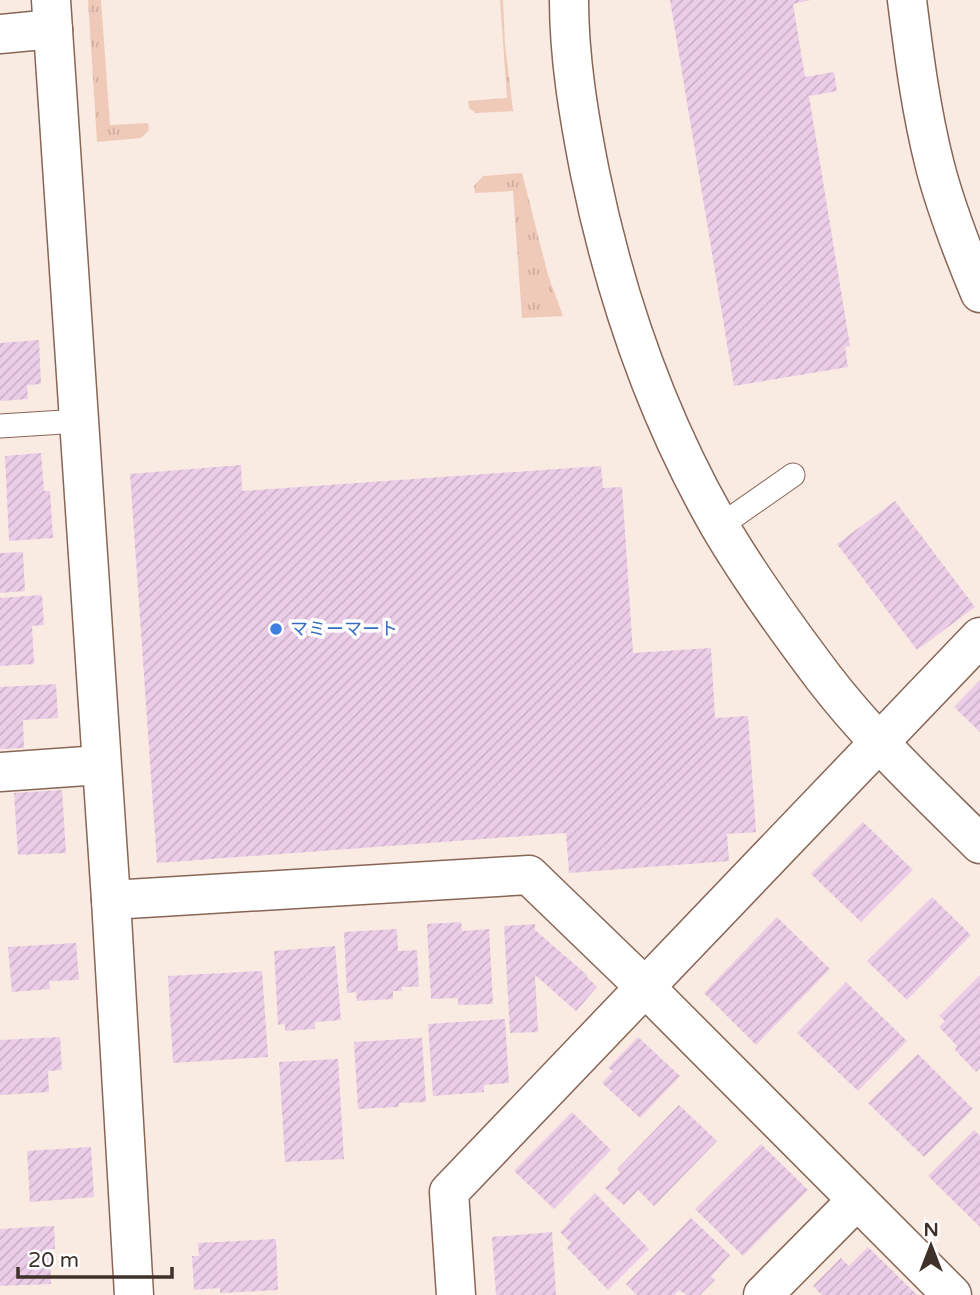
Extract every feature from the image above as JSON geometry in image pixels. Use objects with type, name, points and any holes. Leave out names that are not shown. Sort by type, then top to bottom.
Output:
[{"type":"street","points":[[569,0],[574,73],[598,212],[638,348],[684,457],[720,526],[779,617],[818,670],[880,742],[980,844]]},
{"type":"street","points":[[907,0],[919,93],[935,166],[960,244],[980,293]]},
{"type":"street","points":[[0,34],[52,14],[111,900],[134,1295]]},
{"type":"street","points":[[456,1295],[449,1192],[980,637]]},
{"type":"street","points":[[0,772],[100,765]]},
{"type":"street","points":[[111,900],[528,875],[646,988],[952,1295]]},
{"type":"street","points":[[763,1295],[857,1200]]},
{"type":"lane","points":[[0,426],[79,421]]},
{"type":"lane","points":[[720,526],[793,475]]},
{"type":"green space","points":[[88,0],[101,0],[110,125],[148,123],[149,130],[141,138],[97,142]]},
{"type":"green space","points":[[500,0],[503,0],[513,111],[476,113],[469,108],[468,101],[507,98]]},
{"type":"green space","points":[[522,173],[548,275],[563,316],[522,318],[513,191],[475,193],[474,186],[483,176]]},
{"type":"building","points":[[670,0],[810,0],[793,4],[805,77],[834,72],[837,91],[809,96],[850,346],[845,347],[848,367],[734,386]]},
{"type":"building","points":[[39,340],[41,384],[27,385],[28,399],[0,401],[0,343]]},
{"type":"building","points":[[41,453],[44,491],[50,491],[53,538],[9,541],[5,456]]},
{"type":"building","points":[[241,465],[242,491],[601,466],[603,488],[622,487],[633,653],[711,648],[715,718],[748,716],[756,832],[727,834],[729,861],[569,873],[566,833],[157,863],[130,474]]},
{"type":"building","points":[[895,501],[975,607],[917,650],[837,544]]},
{"type":"building","points":[[23,552],[25,591],[0,593],[0,553]]},
{"type":"building","points":[[42,595],[44,625],[32,626],[34,664],[0,666],[0,598]]},
{"type":"building","points":[[980,680],[980,732],[954,707]]},
{"type":"building","points":[[56,684],[58,718],[23,720],[24,748],[0,749],[0,687]]},
{"type":"building","points":[[62,790],[66,853],[18,855],[14,793]]},
{"type":"building","points":[[863,822],[913,870],[861,922],[811,874]]},
{"type":"building","points":[[932,897],[971,935],[907,1000],[867,961]]},
{"type":"building","points":[[777,917],[830,969],[756,1045],[704,993]]},
{"type":"building","points":[[461,922],[462,931],[489,929],[493,1004],[458,1005],[458,998],[431,999],[427,924]]},
{"type":"building","points":[[535,924],[535,930],[597,987],[576,1011],[535,975],[538,1032],[510,1033],[504,926]]},
{"type":"building","points":[[397,929],[398,951],[417,950],[419,987],[402,987],[402,991],[393,991],[393,999],[357,1001],[356,992],[347,993],[344,932]]},
{"type":"building","points":[[76,943],[79,980],[49,981],[50,989],[12,992],[8,947]]},
{"type":"building","points":[[335,946],[341,1020],[315,1022],[315,1029],[285,1031],[285,1024],[278,1025],[274,951]]},
{"type":"building","points":[[262,971],[268,1057],[173,1063],[168,976]]},
{"type":"building","points":[[980,975],[980,1068],[976,1072],[955,1050],[957,1046],[939,1027],[945,1021],[939,1016]]},
{"type":"building","points":[[846,982],[907,1041],[858,1091],[797,1033]]},
{"type":"building","points":[[505,1019],[509,1083],[484,1085],[484,1092],[433,1096],[428,1024]]},
{"type":"building","points":[[60,1037],[62,1070],[48,1071],[49,1092],[0,1095],[0,1040]]},
{"type":"building","points":[[638,1037],[680,1076],[640,1118],[602,1083],[613,1071],[608,1068]]},
{"type":"building","points":[[422,1038],[426,1102],[399,1103],[399,1107],[358,1109],[354,1042]]},
{"type":"building","points":[[918,1054],[973,1109],[924,1157],[868,1103]]},
{"type":"building","points":[[338,1059],[344,1159],[285,1162],[279,1062]]},
{"type":"building","points":[[679,1105],[717,1141],[654,1206],[638,1190],[624,1205],[605,1188],[620,1173],[617,1169]]},
{"type":"building","points":[[572,1112],[611,1150],[554,1209],[514,1171]]},
{"type":"building","points":[[974,1130],[980,1136],[980,1227],[928,1176]]},
{"type":"building","points":[[761,1144],[808,1190],[743,1256],[695,1209]]},
{"type":"building","points":[[91,1147],[94,1197],[30,1202],[27,1151]]},
{"type":"building","points":[[595,1193],[649,1249],[608,1290],[567,1248],[571,1243],[560,1232]]},
{"type":"building","points":[[691,1218],[730,1255],[711,1276],[715,1280],[700,1295],[687,1295],[679,1290],[674,1295],[637,1295],[626,1284]]},
{"type":"building","points":[[54,1226],[55,1249],[50,1249],[51,1284],[0,1286],[0,1229]]},
{"type":"building","points":[[552,1232],[556,1295],[496,1295],[492,1237]]},
{"type":"building","points":[[276,1239],[278,1290],[220,1293],[220,1288],[194,1290],[192,1256],[199,1256],[198,1243]]},
{"type":"building","points":[[868,1247],[917,1295],[822,1295],[813,1286],[841,1258],[849,1266]]},
{"type":"place","name":"マミーマート","points":[[276,629]]}]
